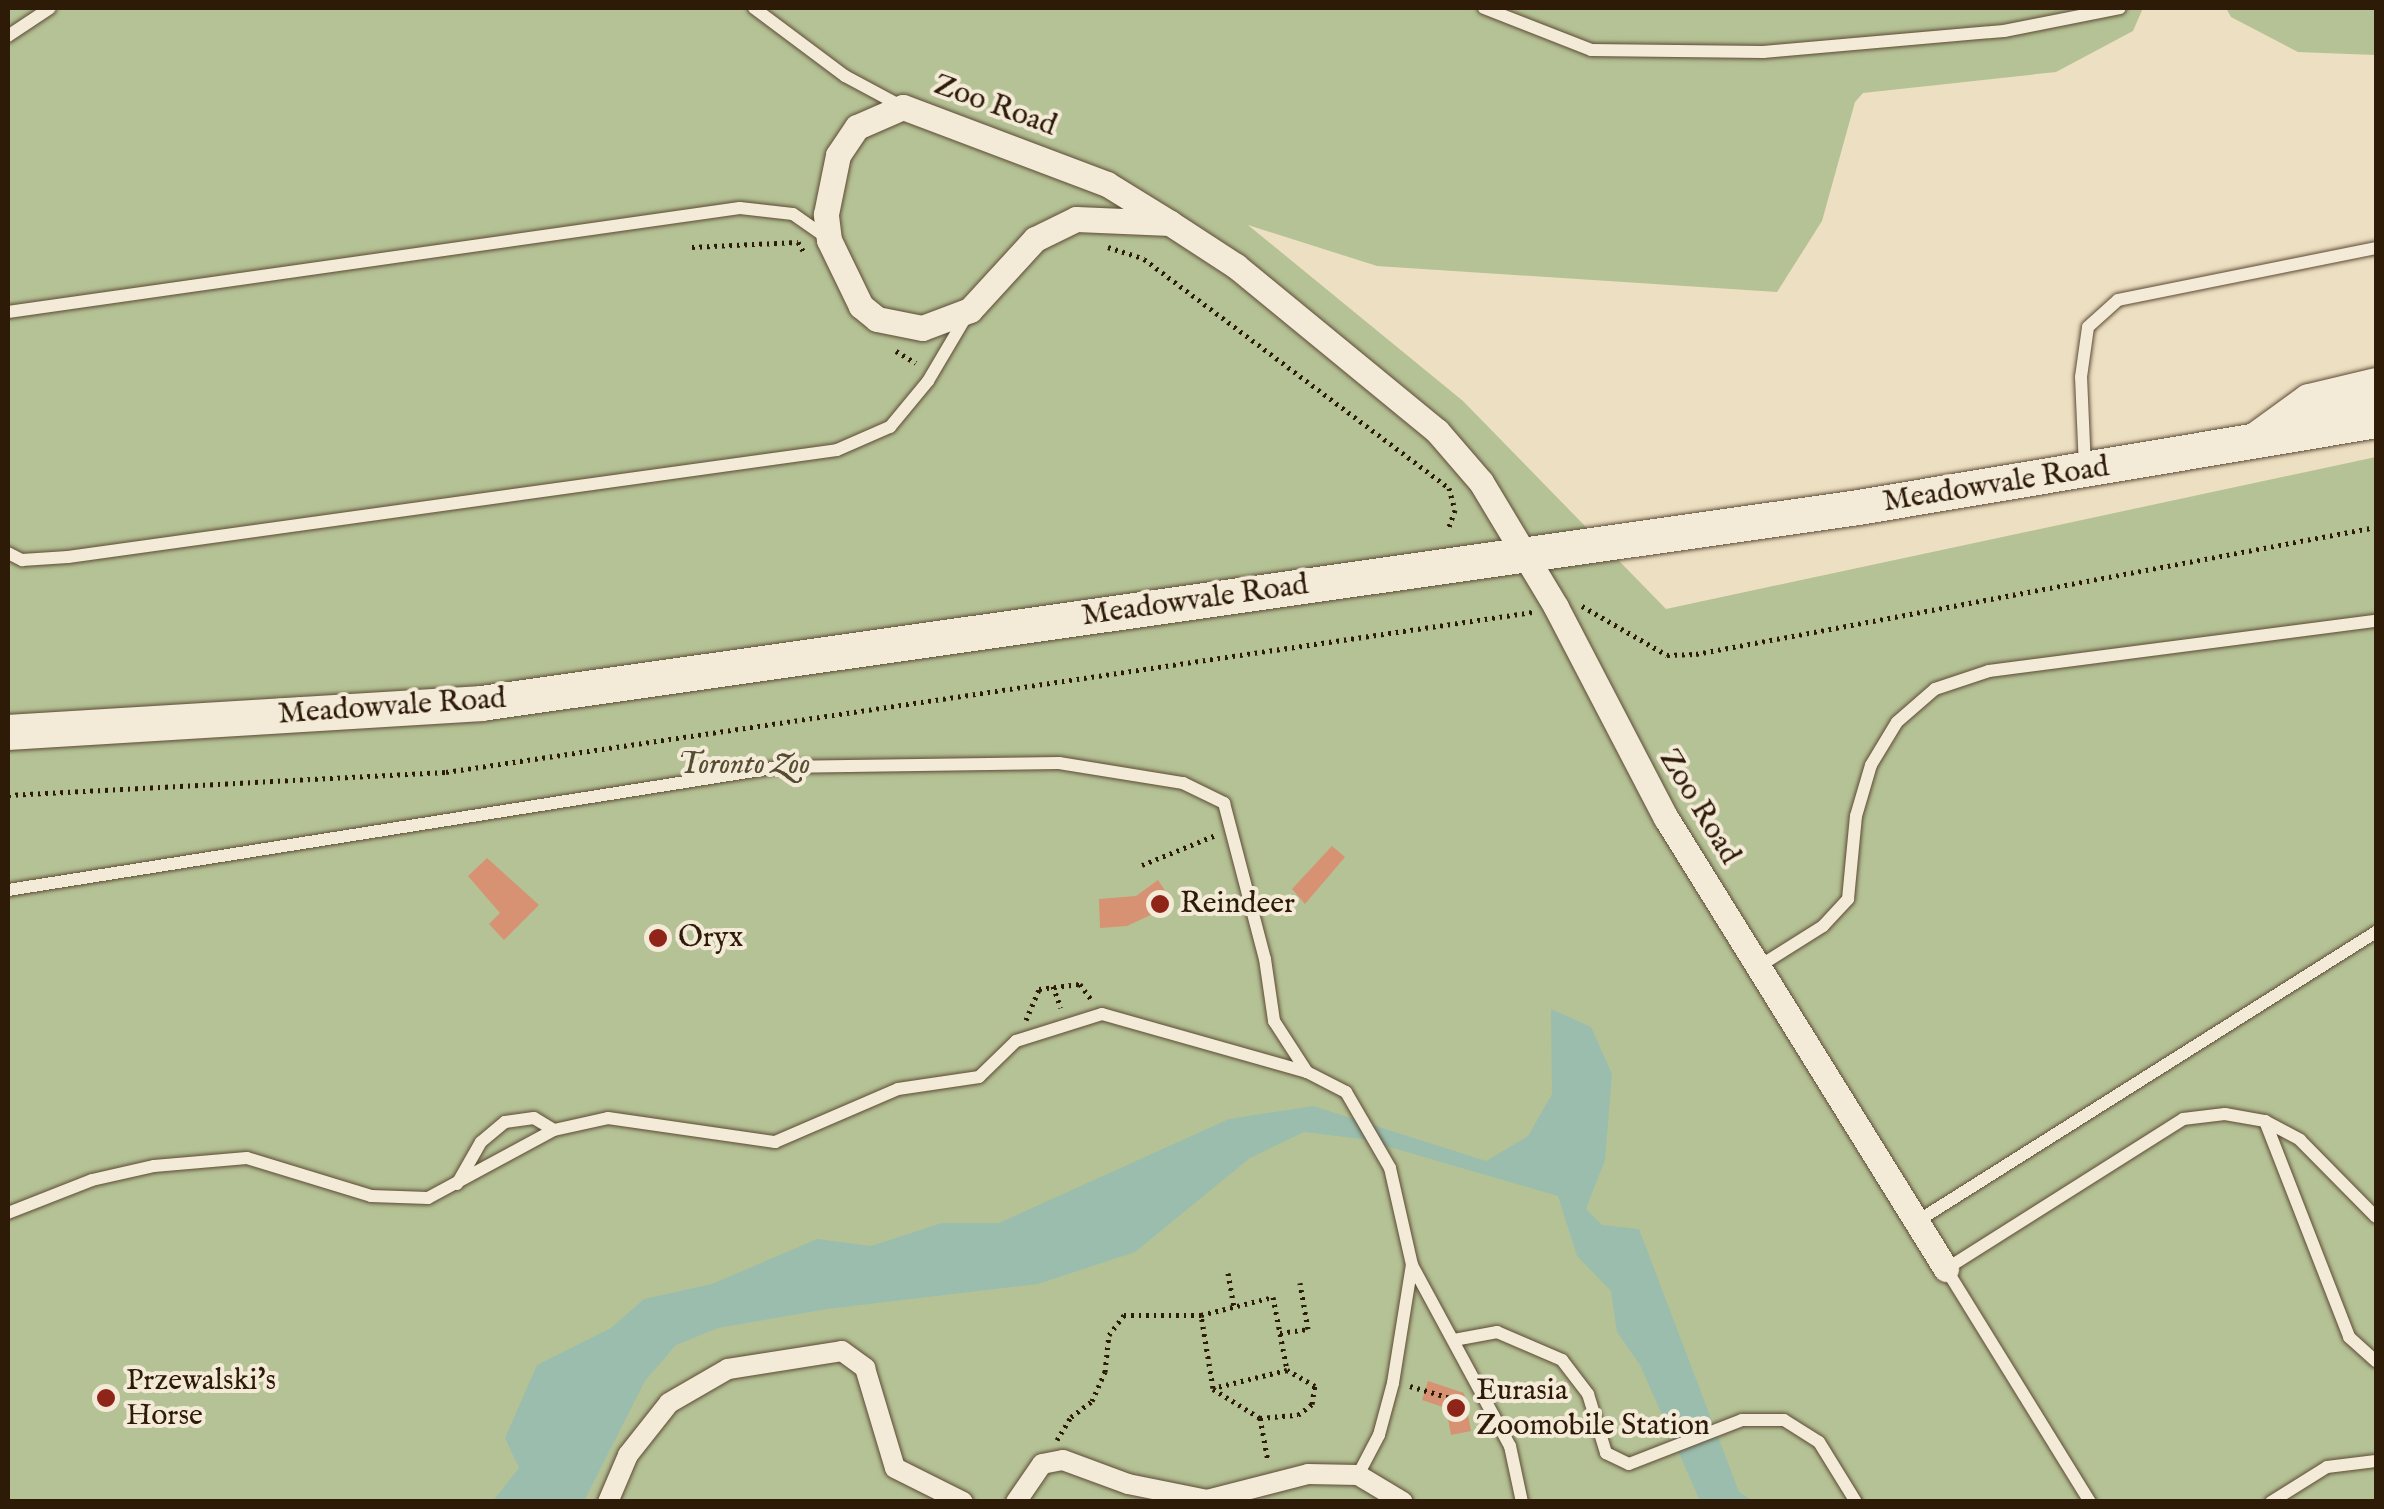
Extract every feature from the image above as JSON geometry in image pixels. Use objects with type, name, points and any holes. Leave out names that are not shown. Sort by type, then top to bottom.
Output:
[{"type":"main road","points":[[2249,444],[2309,401],[2376,385]]},
{"type":"main road","name":"Meadowvale Road","points":[[8,732],[481,703],[1525,555],[2368,425]]},
{"type":"street","name":"Zoo Road","points":[[1170,222],[1076,219],[1034,239],[970,310],[922,328],[878,320],[846,284],[828,240],[829,184],[838,155],[856,127],[904,107],[1108,184],[1170,222],[1236,266],[1436,432],[1481,482],[1525,555],[1666,818],[1946,1269]]},
{"type":"street","points":[[608,1502],[628,1454],[669,1404],[728,1369],[842,1351],[866,1368],[896,1468],[963,1502]]},
{"type":"street","points":[[1016,1502],[1042,1464],[1063,1460],[1128,1484],[1207,1500],[1308,1474],[1358,1476],[1402,1502]]},
{"type":"lane","points":[[8,36],[50,8]]},
{"type":"lane","points":[[754,8],[845,76],[904,107]]},
{"type":"lane","points":[[1484,8],[1591,50],[1763,52],[2004,31],[2120,8]]},
{"type":"lane","points":[[8,312],[740,208],[793,214],[828,240]]},
{"type":"lane","points":[[2085,470],[2082,376],[2088,326],[2118,300],[2376,248]]},
{"type":"lane","points":[[8,553],[22,560],[68,557],[837,450],[890,426],[933,374],[970,310]]},
{"type":"lane","points":[[1758,967],[1823,926],[1848,899],[1856,816],[1871,765],[1897,722],[1935,688],[1989,671],[2376,622]]},
{"type":"lane","points":[[8,890],[779,767],[1059,764],[1183,783],[1224,802],[1274,1021],[1308,1072]]},
{"type":"lane","points":[[1916,1222],[2376,932]]},
{"type":"lane","points":[[8,1213],[92,1180],[154,1166],[248,1158],[372,1196],[428,1198],[554,1130],[608,1118],[775,1142],[898,1089],[979,1077],[1016,1041],[1102,1014],[1308,1072],[1346,1092],[1360,1110],[1390,1168],[1412,1265],[1510,1446],[1522,1502]]},
{"type":"lane","points":[[1946,1269],[2183,1120],[2225,1114],[2265,1122],[2300,1140],[2376,1217]]},
{"type":"lane","points":[[457,1184],[481,1142],[505,1122],[534,1118],[554,1130]]},
{"type":"lane","points":[[2265,1122],[2350,1337],[2376,1362]]},
{"type":"lane","points":[[1358,1476],[1379,1434],[1393,1383],[1412,1265]]},
{"type":"lane","name":"Zoo Road","points":[[1946,1269],[2090,1502]]},
{"type":"lane","points":[[1454,1340],[1497,1332],[1562,1360],[1588,1394],[1606,1453],[1630,1464],[1742,1420],[1784,1420],[1818,1442],[1856,1502]]},
{"type":"lane","points":[[2272,1502],[2327,1467],[2376,1461]]},
{"type":"path","points":[[692,247],[798,242],[808,258]]},
{"type":"path","points":[[1092,242],[1144,259],[1448,488],[1455,510],[1448,529]]},
{"type":"path","points":[[882,343],[933,374]]},
{"type":"path","points":[[1590,606],[1667,655],[1696,654],[2376,527]]},
{"type":"path","points":[[8,795],[466,769],[1516,615]]},
{"type":"path","points":[[1142,865],[1232,828]]},
{"type":"path","points":[[1016,1041],[1039,988],[1080,984],[1102,1014]]},
{"type":"path","points":[[1228,1274],[1234,1306]]},
{"type":"path","points":[[1280,1333],[1308,1329],[1300,1283]]},
{"type":"path","points":[[1042,1464],[1071,1417],[1092,1402],[1105,1372],[1109,1335],[1124,1315],[1200,1315],[1272,1297],[1287,1370]]},
{"type":"path","points":[[1200,1315],[1212,1388],[1260,1418],[1298,1415],[1312,1404],[1315,1386],[1287,1370],[1212,1388]]},
{"type":"path","points":[[1393,1383],[1454,1399],[1458,1410],[1486,1402]]},
{"type":"path","points":[[1260,1418],[1272,1484]]},
{"type":"green space","name":"Toronto Zoo","points":[[8,8],[2143,8],[2133,31],[2056,72],[1863,93],[1855,102],[1822,221],[1777,292],[1377,266],[1248,225],[1463,401],[1666,609],[2376,457],[2376,1501],[8,1502]]},
{"type":"green space","points":[[2226,8],[2376,8],[2376,55],[2298,52],[2231,17]]},
{"type":"shaded area","points":[[1551,1009],[1591,1027],[1612,1074],[1605,1160],[1586,1209],[1602,1225],[1639,1229],[1739,1492],[1753,1501],[1700,1501],[1640,1365],[1617,1332],[1611,1291],[1577,1256],[1558,1196],[1362,1139],[1304,1132],[1250,1158],[1135,1252],[1038,1284],[827,1309],[718,1328],[676,1345],[645,1381],[584,1501],[492,1502],[519,1468],[505,1438],[537,1365],[611,1328],[644,1299],[712,1284],[817,1239],[871,1246],[942,1223],[999,1223],[1229,1119],[1313,1106],[1486,1161],[1528,1136],[1552,1094]]},
{"type":"building","points":[[1332,846],[1345,857],[1305,904],[1292,889]]},
{"type":"building","points":[[487,858],[539,905],[504,940],[489,924],[500,913],[468,876]]},
{"type":"building","name":"Reindeer","points":[[1158,880],[1174,904],[1127,926],[1100,928],[1099,899],[1136,896]]},
{"type":"building","name":"Eurasia Zoomobile Station","points":[[1428,1381],[1464,1393],[1471,1431],[1451,1435],[1446,1408],[1422,1400]]},
{"type":"place","name":"Reindeer","points":[[1160,904]]},
{"type":"place","name":"Oryx","points":[[658,938]]},
{"type":"place","name":"Przewalski's Horse","points":[[106,1398]]},
{"type":"place","name":"Eurasia Zoomobile Station","points":[[1456,1408]]}]
